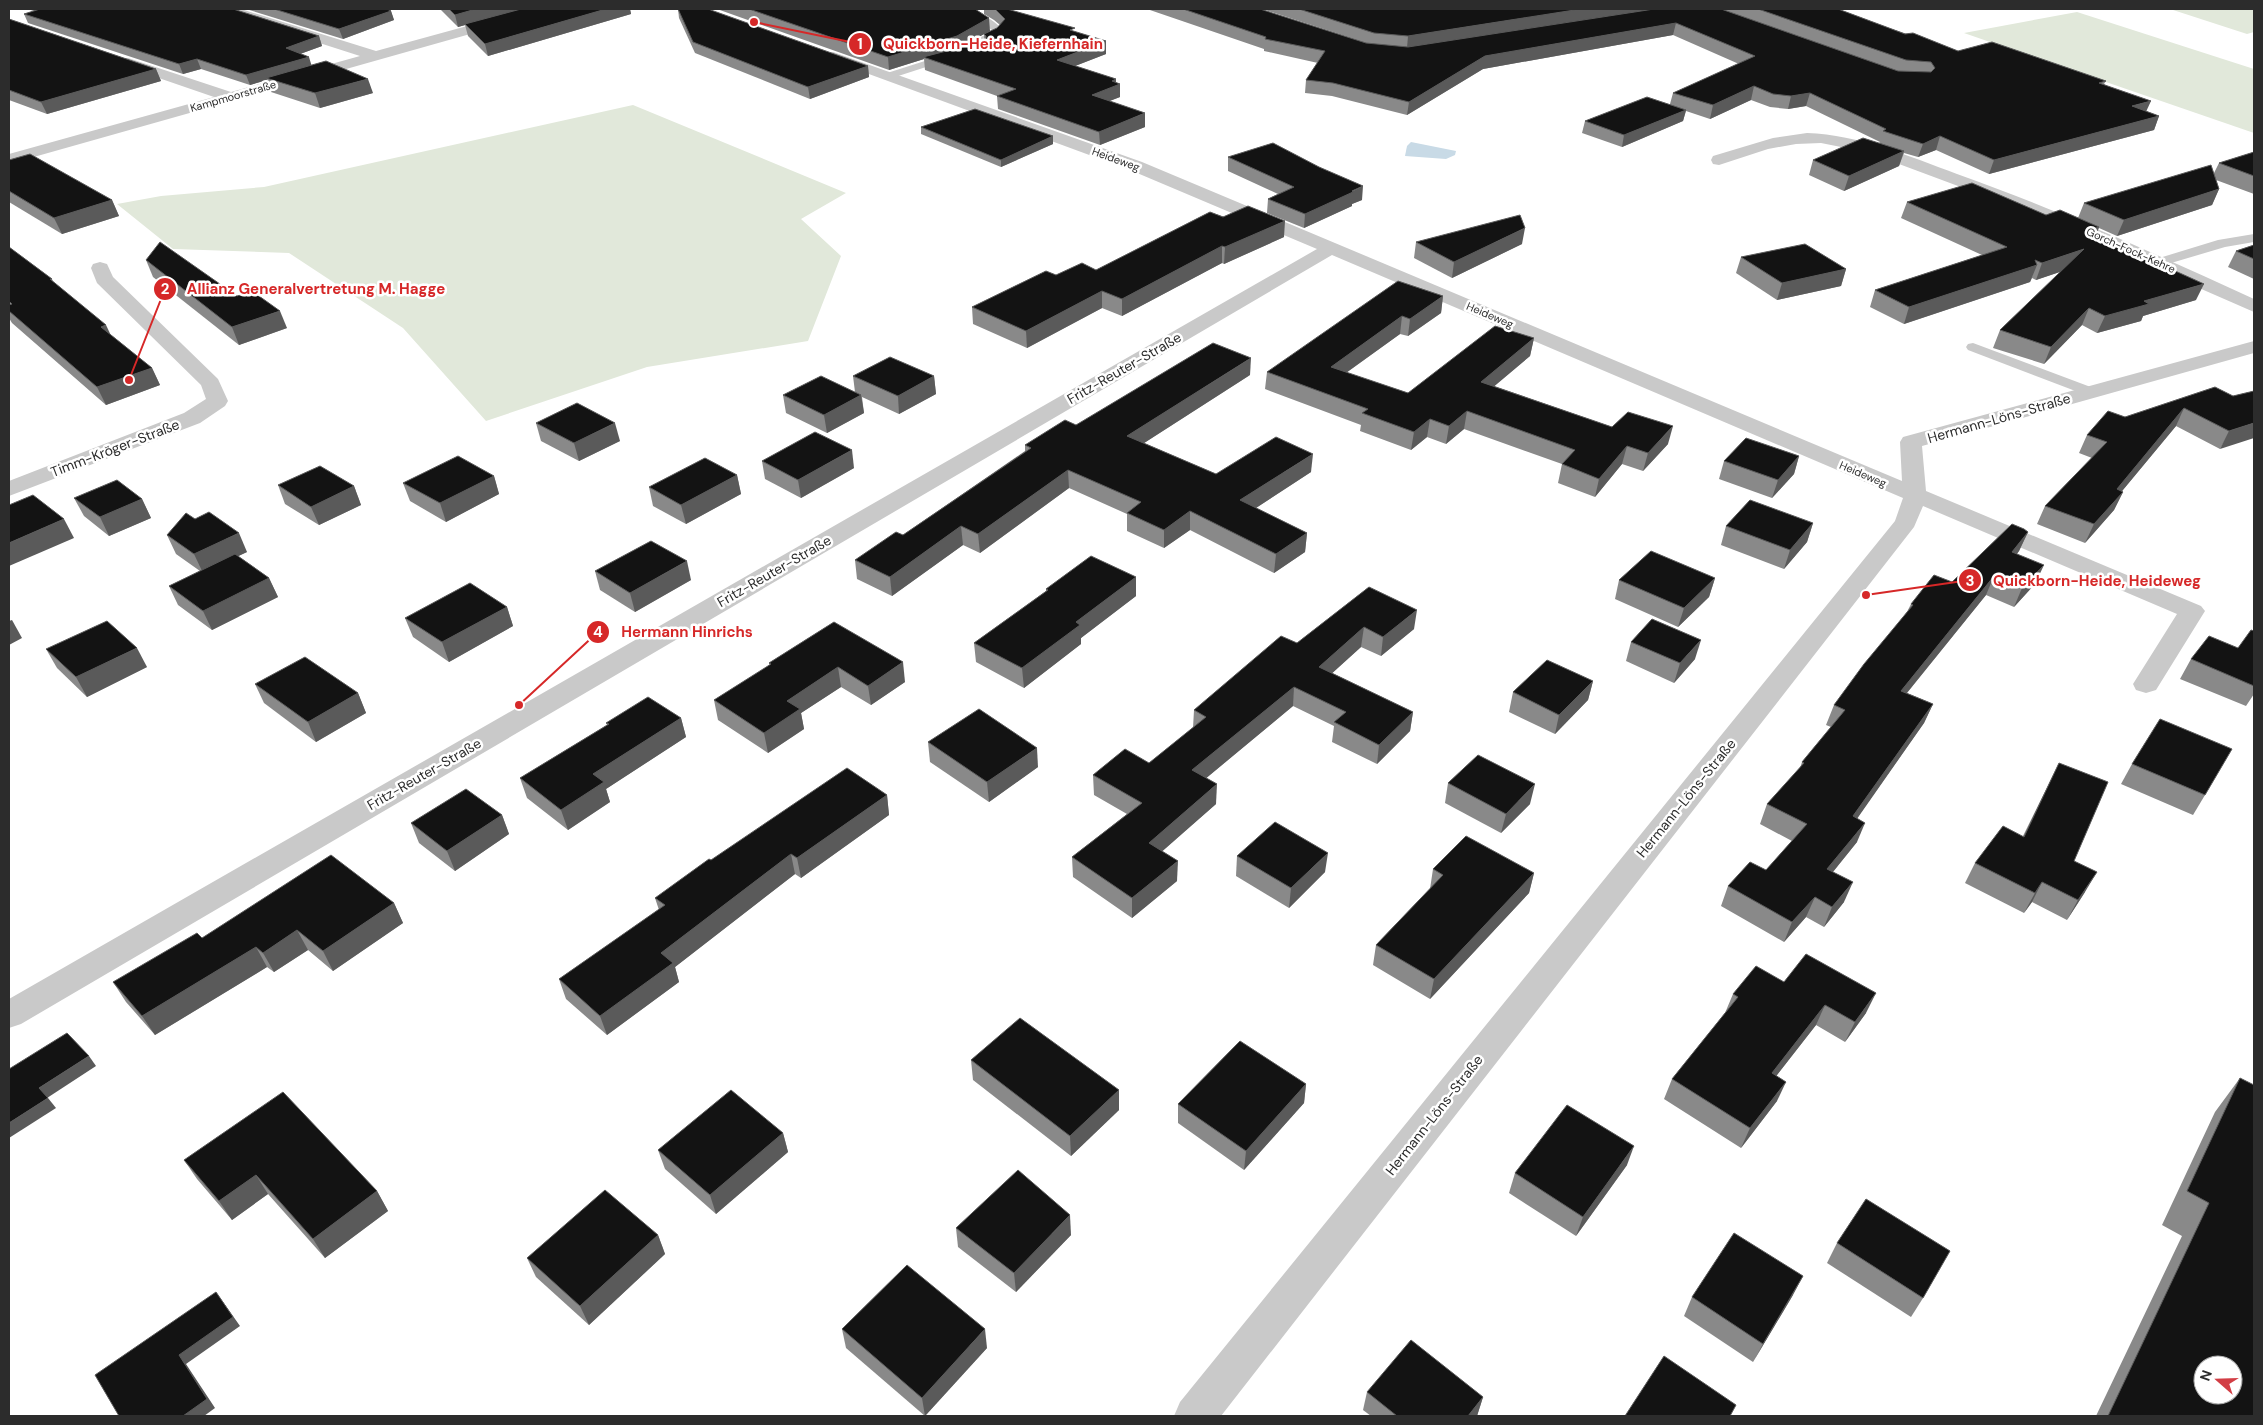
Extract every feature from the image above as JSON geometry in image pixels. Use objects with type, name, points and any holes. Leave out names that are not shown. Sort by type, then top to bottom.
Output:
[{"type":"street","points":[[228,9],[376,56]]},
{"type":"street","name":"Kampmoorstraße","points":[[9,159],[543,9]]},
{"type":"street","name":"Heideweg","points":[[817,51],[1136,166],[1915,496],[2192,611],[2146,684]]},
{"type":"street","points":[[110,57],[230,97]]},
{"type":"street","name":"Gorch-Fock-Kehre","points":[[1719,160],[1772,144],[1807,138],[1829,140],[1907,160],[2066,221],[2161,262],[2254,306]]},
{"type":"street","name":"Fritz-Reuter-Straße","points":[[9,1015],[1332,248]]},
{"type":"street","name":"Timm-Kröger-Straße","points":[[9,488],[192,418],[217,401],[211,383],[104,279],[100,268]]},
{"type":"street","name":"Hermann-Löns-Straße","points":[[1195,1416],[1906,522],[1915,496],[1912,442],[2254,347]]},
{"type":"lane","points":[[957,9],[983,18],[1000,31],[992,37],[966,48],[961,53]]},
{"type":"lane","points":[[888,76],[961,53],[981,50]]},
{"type":"lane","points":[[2161,262],[2223,242],[2254,238]]},
{"type":"lane","points":[[1973,347],[2091,392]]},
{"type":"shaded area","points":[[2170,9],[2254,9],[2254,32],[2247,34]]},
{"type":"shaded area","points":[[2077,12],[2254,69],[2254,133],[1964,33]]},
{"type":"shaded area","points":[[633,105],[846,193],[801,219],[841,256],[808,341],[647,367],[486,421],[403,328],[289,253],[173,249],[117,204],[161,196],[264,187]]},
{"type":"water","points":[[1411,142],[1456,151],[1455,155],[1446,159],[1405,156],[1407,146]]},
{"type":"building","points":[[40,9],[233,9],[319,36],[286,48],[309,57],[246,75],[197,59],[179,64],[24,14]]},
{"type":"building","points":[[274,9],[387,9],[391,11],[339,29]]},
{"type":"building","points":[[449,9],[476,9],[455,15]]},
{"type":"building","points":[[521,9],[606,9],[485,44],[465,24]]},
{"type":"building","points":[[678,9],[708,9],[868,66],[808,87],[693,42]]},
{"type":"building","points":[[749,9],[975,9],[989,18],[957,36],[888,57]]},
{"type":"building","points":[[995,9],[1007,9],[1075,28],[1070,30],[1106,41],[1057,60],[1116,79],[1112,81],[1120,84],[1092,95],[1145,113],[1099,132],[997,96],[1016,89],[923,57],[986,41],[984,34],[997,28],[1005,19]]},
{"type":"building","points":[[1183,9],[1260,9],[1366,43],[1408,47],[1654,9],[1721,9],[1898,71],[1931,72],[1935,68],[1931,62],[1906,60],[1758,9],[1838,9],[1905,34],[1913,33],[1958,51],[1992,42],[2106,81],[2099,83],[2151,101],[2132,106],[2159,116],[1994,160],[1940,136],[1923,144],[1883,131],[1886,129],[1810,93],[1791,96],[1773,94],[1754,86],[1713,105],[1673,93],[1755,56],[1676,23],[1485,56],[1409,102],[1333,83],[1306,80],[1325,51],[1265,39],[1266,37]]},
{"type":"building","points":[[1299,9],[1581,9],[1408,36],[1374,33]]},
{"type":"building","points":[[9,19],[156,69],[41,102],[9,90]]},
{"type":"building","points":[[326,61],[368,79],[315,93],[266,78]]},
{"type":"building","points":[[1647,97],[1686,110],[1624,135],[1585,121]]},
{"type":"building","points":[[975,109],[1053,136],[1001,160],[921,127]]},
{"type":"building","points":[[1863,138],[1904,151],[1849,176],[1813,160]]},
{"type":"building","points":[[1273,143],[1319,167],[1363,186],[1305,214],[1268,199],[1294,187],[1228,157]]},
{"type":"building","points":[[2254,152],[2254,176],[2219,163]]},
{"type":"building","points":[[30,154],[112,200],[54,218],[9,191],[9,160]]},
{"type":"building","points":[[2211,165],[2219,189],[2124,220],[2084,203]]},
{"type":"building","points":[[1972,183],[2046,215],[2060,210],[2099,227],[2087,231],[2204,284],[2144,301],[2149,304],[2105,316],[2089,308],[2051,347],[2000,330],[2084,249],[2042,263],[2035,260],[2037,265],[1909,307],[1875,290],[2007,247],[1907,202]]},
{"type":"building","points":[[1248,206],[1285,221],[1225,247],[1222,246],[1122,299],[1102,291],[1026,331],[972,307],[1046,271],[1056,275],[1082,263],[1096,270],[1210,212],[1223,217]]},
{"type":"building","points":[[1520,215],[1525,228],[1454,262],[1416,242]]},
{"type":"building","points":[[160,242],[237,296],[252,291],[280,311],[232,327],[146,260]]},
{"type":"building","points":[[1805,244],[1846,269],[1782,283],[1741,257]]},
{"type":"building","points":[[2254,245],[2254,259],[2236,251]]},
{"type":"building","points":[[9,247],[52,279],[50,279],[106,325],[101,327],[152,368],[97,387],[9,311],[9,305],[12,304],[9,301]]},
{"type":"building","points":[[1398,281],[1443,296],[1410,319],[1402,316],[1331,367],[1408,393],[1495,326],[1534,338],[1481,382],[1612,427],[1628,412],[1673,426],[1648,453],[1627,446],[1599,479],[1562,464],[1575,450],[1467,411],[1449,426],[1430,419],[1414,432],[1362,413],[1368,409],[1267,372]]},
{"type":"building","points":[[1213,343],[1251,358],[1127,436],[1216,474],[1276,437],[1313,454],[1240,500],[1307,533],[1276,554],[1190,511],[1164,530],[1127,513],[1141,502],[1068,470],[978,534],[961,526],[890,577],[855,560],[896,532],[903,535],[1031,448],[1025,445],[1065,420],[1076,425]]},
{"type":"building","points":[[890,357],[934,376],[898,396],[853,376]]},
{"type":"building","points":[[821,376],[861,395],[824,415],[783,395]]},
{"type":"building","points":[[2215,387],[2233,396],[2254,391],[2254,423],[2229,431],[2184,408],[2117,489],[2123,492],[2094,524],[2045,506],[2107,442],[2087,435],[2108,411],[2125,417]]},
{"type":"building","points":[[577,403],[615,423],[574,443],[536,423]]},
{"type":"building","points":[[815,432],[852,450],[798,480],[762,461]]},
{"type":"building","points":[[1746,438],[1799,456],[1778,480],[1724,461]]},
{"type":"building","points":[[458,456],[494,476],[440,503],[403,483]]},
{"type":"building","points":[[705,458],[737,475],[681,505],[649,487]]},
{"type":"building","points":[[320,466],[354,486],[311,507],[278,485]]},
{"type":"building","points":[[117,480],[142,499],[100,517],[74,498]]},
{"type":"building","points":[[33,495],[64,519],[9,543],[9,505]]},
{"type":"building","points":[[1750,500],[1813,523],[1790,550],[1726,526]]},
{"type":"building","points":[[209,512],[239,533],[194,554],[167,535],[186,513],[195,519]]},
{"type":"building","points":[[2012,524],[2028,532],[2012,552],[2044,565],[2022,588],[1994,576],[1901,691],[1933,704],[1853,816],[1865,823],[1827,869],[1853,882],[1832,907],[1815,897],[1792,922],[1728,886],[1750,862],[1766,870],[1807,824],[1767,804],[1804,763],[1802,762],[1845,710],[1834,705],[1864,664],[1913,605],[1911,604],[1934,575],[1952,582]]},
{"type":"building","points":[[651,541],[687,561],[630,593],[595,571]]},
{"type":"building","points":[[1651,551],[1715,578],[1684,608],[1619,580]]},
{"type":"building","points":[[235,554],[269,578],[203,611],[169,586]]},
{"type":"building","points":[[1091,556],[1136,577],[1076,622],[1080,625],[1022,668],[974,643],[1048,590],[1046,589]]},
{"type":"building","points":[[470,583],[507,607],[442,642],[405,618]]},
{"type":"building","points":[[1369,587],[1417,610],[1383,637],[1364,627],[1319,667],[1413,712],[1379,745],[1334,722],[1346,712],[1294,687],[1192,770],[1217,784],[1149,843],[1178,861],[1132,898],[1072,857],[1142,803],[1093,775],[1125,749],[1149,763],[1206,717],[1194,710],[1281,636],[1297,643]]},
{"type":"building","points":[[1652,619],[1701,640],[1680,663],[1631,642]]},
{"type":"building","points":[[107,621],[137,648],[76,677],[46,649]]},
{"type":"building","points":[[834,622],[903,662],[868,686],[838,667],[787,701],[800,709],[764,733],[714,700],[771,664],[769,663]]},
{"type":"building","points":[[2251,630],[2254,631],[2254,686],[2191,659],[2209,636],[2238,648]]},
{"type":"building","points":[[305,657],[358,693],[308,722],[255,684]]},
{"type":"building","points":[[1547,660],[1593,681],[1559,715],[1513,692]]},
{"type":"building","points":[[648,697],[681,718],[593,774],[604,782],[561,810],[520,778],[609,724],[606,723]]},
{"type":"building","points":[[979,709],[1037,748],[987,782],[928,742]]},
{"type":"building","points":[[2160,719],[2232,749],[2205,795],[2132,764]]},
{"type":"building","points":[[1478,755],[1535,784],[1506,814],[1448,783]]},
{"type":"building","points":[[2059,763],[2108,782],[2074,861],[2097,872],[2078,900],[2042,882],[2035,893],[1975,863],[2003,826],[2024,837]]},
{"type":"building","points":[[847,768],[887,795],[797,858],[791,854],[661,953],[673,963],[600,1016],[559,979],[665,905],[655,898],[709,859],[711,860]]},
{"type":"building","points":[[466,789],[502,815],[447,851],[411,823]]},
{"type":"building","points":[[1275,822],[1328,853],[1291,888],[1237,856]]},
{"type":"building","points":[[1466,836],[1534,873],[1434,979],[1376,945],[1443,875],[1433,869]]},
{"type":"building","points":[[331,855],[394,903],[323,951],[297,930],[263,953],[256,947],[142,1016],[113,982],[197,933],[202,938]]},
{"type":"building","points":[[1806,954],[1876,993],[1855,1022],[1825,1005],[1772,1073],[1786,1082],[1750,1128],[1672,1079],[1738,997],[1733,994],[1756,966],[1784,982]]},
{"type":"building","points":[[1020,1018],[1119,1090],[1070,1136],[971,1060]]},
{"type":"building","points":[[67,1033],[89,1056],[39,1088],[48,1098],[9,1123],[9,1069]]},
{"type":"building","points":[[1240,1041],[1306,1084],[1246,1151],[1178,1104]]},
{"type":"building","points":[[2240,1078],[2254,1085],[2254,1416],[2108,1416],[2209,1203],[2187,1191]]},
{"type":"building","points":[[731,1090],[783,1133],[710,1195],[658,1150]]},
{"type":"building","points":[[283,1092],[377,1191],[313,1239],[256,1175],[219,1201],[184,1160]]},
{"type":"building","points":[[1567,1105],[1634,1146],[1583,1217],[1515,1173]]},
{"type":"building","points":[[1018,1170],[1070,1215],[1014,1273],[956,1228]]},
{"type":"building","points":[[605,1190],[658,1235],[580,1306],[527,1258]]},
{"type":"building","points":[[1866,1199],[1950,1251],[1923,1298],[1837,1243]]},
{"type":"building","points":[[1734,1233],[1803,1276],[1763,1344],[1692,1297]]},
{"type":"building","points":[[907,1265],[985,1329],[922,1398],[842,1329]]},
{"type":"building","points":[[216,1292],[233,1317],[179,1355],[207,1399],[183,1416],[119,1416],[95,1375]]},
{"type":"building","points":[[1411,1340],[1483,1397],[1468,1416],[1397,1416],[1367,1392]]},
{"type":"building","points":[[1664,1356],[1736,1405],[1730,1416],[1625,1416]]},
{"type":"place","name":"Quickborn-Heide, Kiefernhain","points":[[754,22]]},
{"type":"place","name":"Allianz Generalvertretung M. Hagge","points":[[129,380]]},
{"type":"place","name":"Quickborn-Heide, Heideweg","points":[[1866,595]]},
{"type":"place","name":"Hermann Hinrichs","points":[[519,705]]}]
